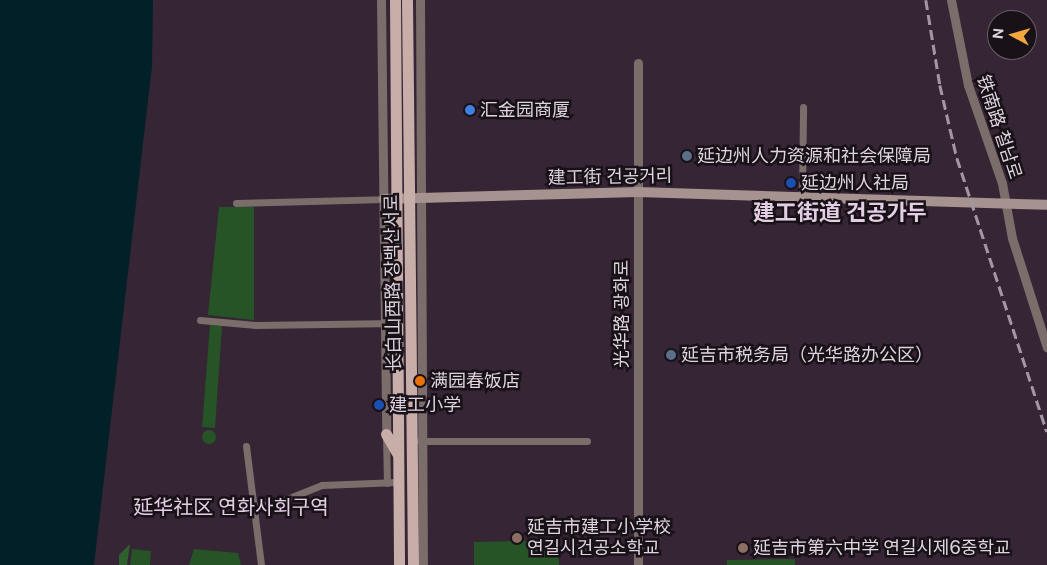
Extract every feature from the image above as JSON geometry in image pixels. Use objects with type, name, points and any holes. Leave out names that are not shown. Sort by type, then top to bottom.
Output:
[{"type":"main road","name":"长白山西路 장백산서로","points":[[395,0],[399,565]]},
{"type":"main road","name":"长白山西路 장백산서로","points":[[407,0],[415,197],[417,441],[413,565]]},
{"type":"main road","name":"建工街 건공거리","points":[[384,199],[638,192],[802,195],[1003,202],[1047,206]]},
{"type":"main road","points":[[386,434],[398,455]]},
{"type":"street","name":"长白山西路 장백산서로","points":[[381,0],[386,434]]},
{"type":"street","name":"长白山西路 장백산서로","points":[[415,197],[420,0]]},
{"type":"street","name":"铁南路 철남로","points":[[951,0],[961,60],[1002,183],[1003,202],[1034,316],[1047,348]]},
{"type":"street","name":"光华路 광화로","points":[[638,64],[638,565]]},
{"type":"street","points":[[802,195],[803,107]]},
{"type":"street","points":[[236,203],[384,199]]},
{"type":"street","points":[[200,320],[256,325],[397,322]]},
{"type":"street","points":[[386,434],[386,483]]},
{"type":"street","name":"长白山西路 장백산서로","points":[[417,441],[423,565]]},
{"type":"street","points":[[417,441],[587,441]]},
{"type":"street","points":[[246,446],[261,565]]},
{"type":"street","points":[[253,506],[274,504],[322,485],[398,482]]},
{"type":"green space","points":[[219,207],[254,207],[254,320],[208,315]]},
{"type":"green space","points":[[210,325],[222,326],[215,428],[202,427]]},
{"type":"green space","points":[[209,430],[214,432],[216,437],[214,442],[209,444],[204,442],[202,437],[204,432]]},
{"type":"green space","points":[[558,540],[559,565],[474,565],[474,542]]},
{"type":"green space","points":[[130,544],[127,565],[119,565],[119,555]]},
{"type":"green space","points":[[132,549],[151,551],[150,565],[130,565]]},
{"type":"green space","points":[[194,549],[238,553],[241,565],[189,565]]},
{"type":"green space","points":[[795,559],[795,565],[727,565],[727,560]]},
{"type":"water","points":[[0,0],[153,0],[152,66],[94,565],[0,565]]},
{"type":"railway","points":[[926,0],[940,85],[957,158],[1047,432]]},
{"type":"place","name":"汇金园商厦","points":[[470,110]]},
{"type":"place","name":"延边州人力资源和社会保障局","points":[[687,156]]},
{"type":"place","name":"延边州人社局","points":[[791,183]]},
{"type":"place","name":"延吉市税务局（光华路办公区）","points":[[671,355]]},
{"type":"place","name":"满园春饭店","points":[[420,381]]},
{"type":"place","name":"建工小学","points":[[379,405]]},
{"type":"place","name":"延吉市建工小学校 연길시건공소학교","points":[[517,538]]},
{"type":"place","name":"延吉市第六中学 연길시제6중학교","points":[[743,548]]},
{"type":"district","name":"建工街道 건공가두","points":[[840,213]]},
{"type":"district","name":"延华社区 연화사회구역","points":[[231,507]]}]
